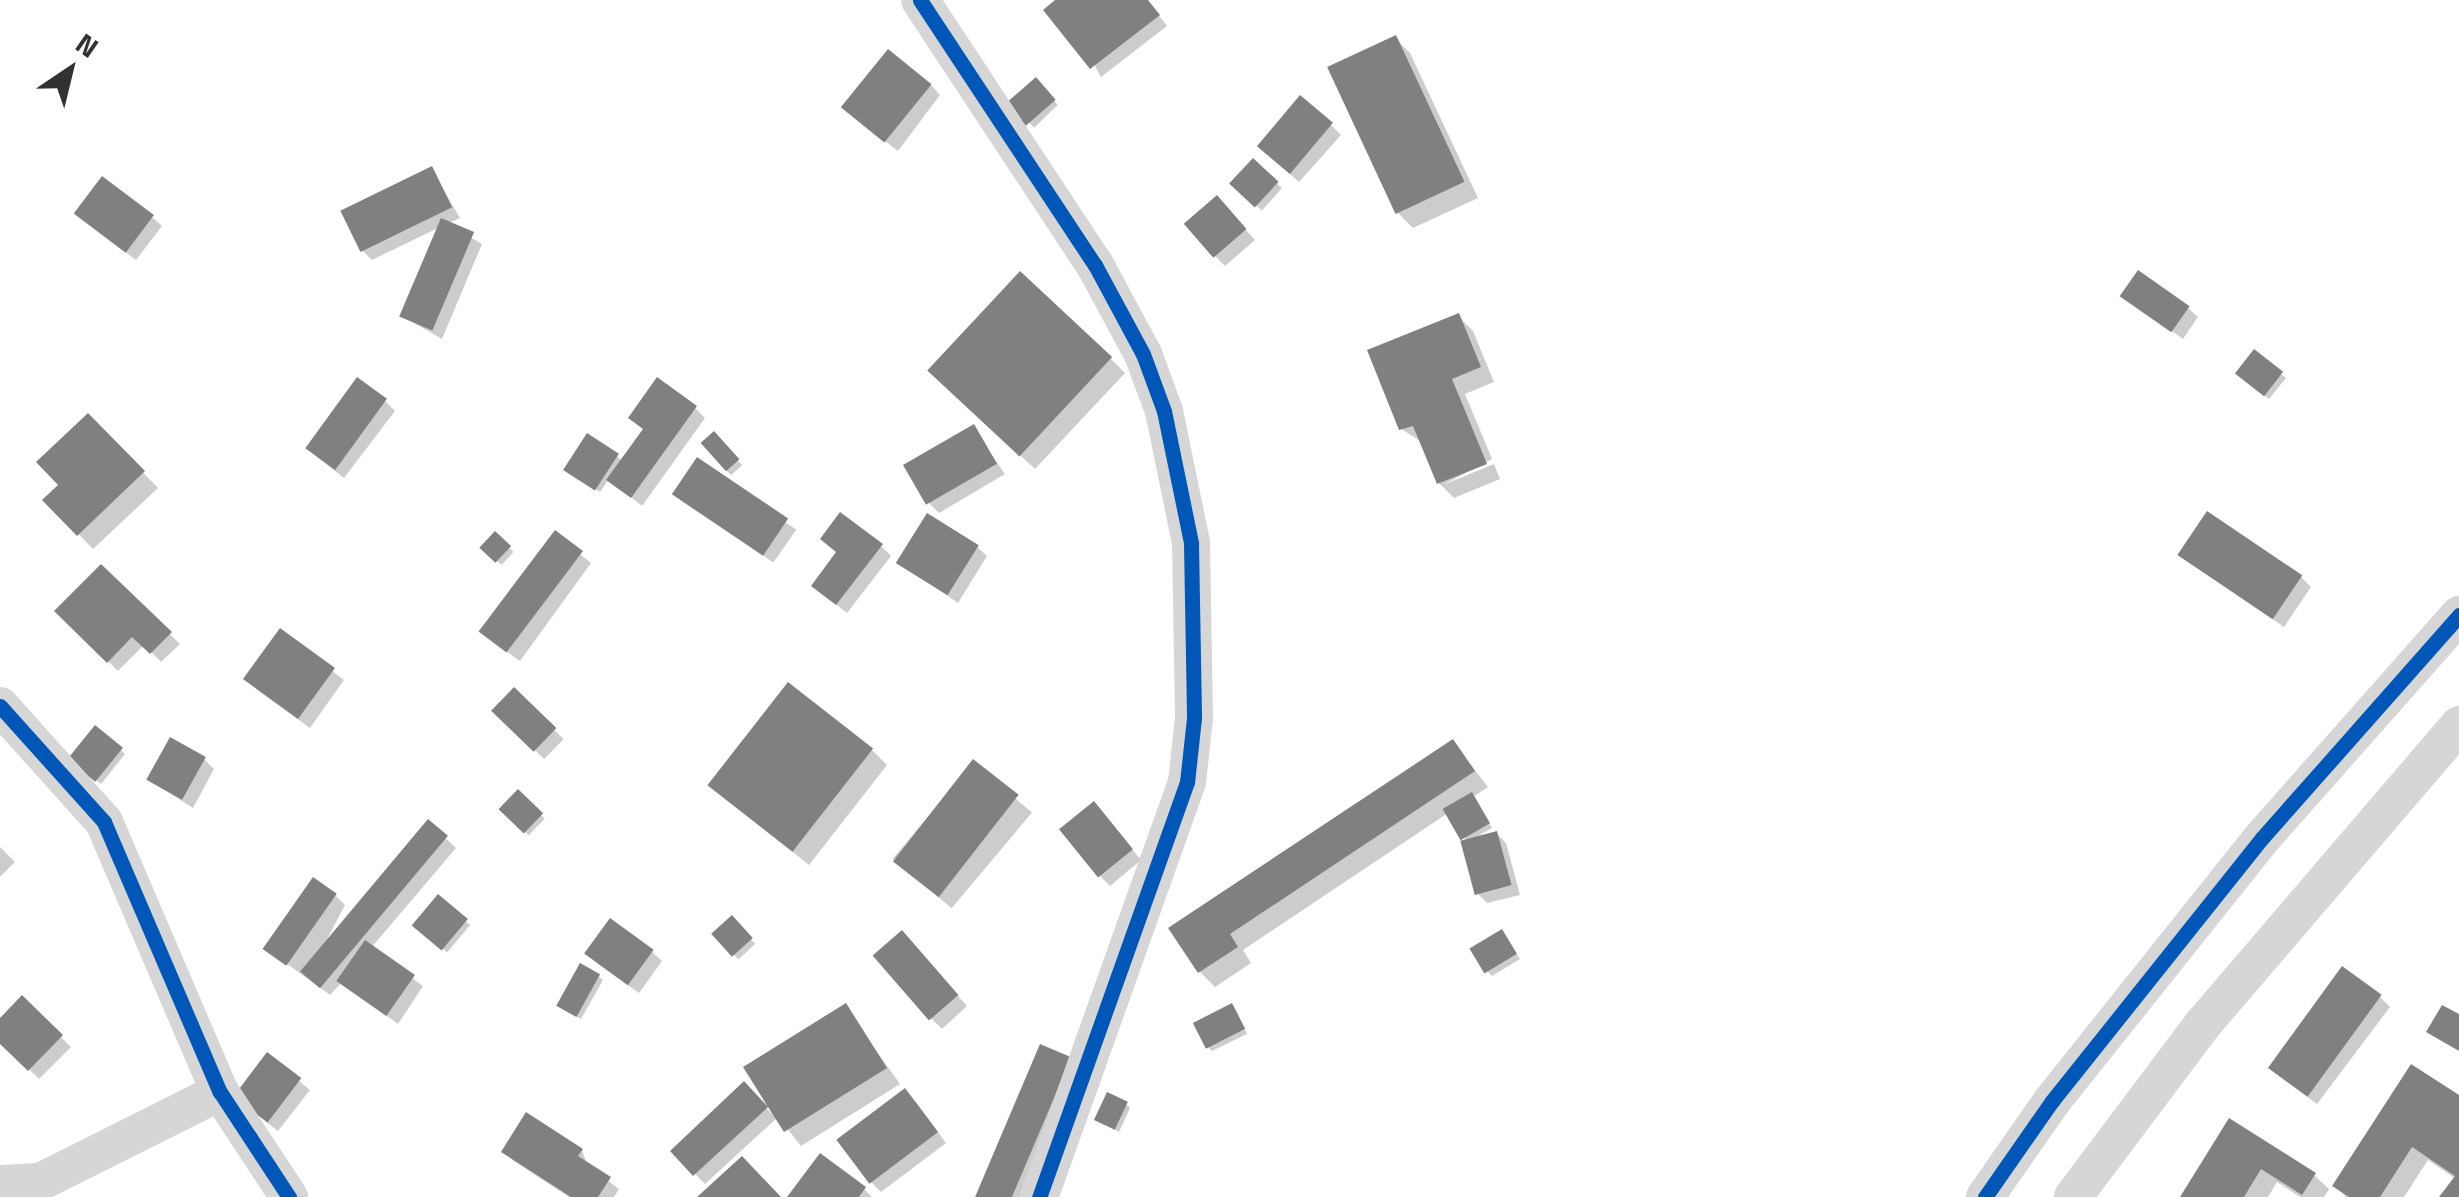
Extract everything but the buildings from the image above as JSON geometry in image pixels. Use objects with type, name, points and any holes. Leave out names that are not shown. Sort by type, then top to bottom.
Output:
[{"type":"street","points":[[920,0],[1096,265],[1143,354],[1164,411],[1191,544],[1194,718],[1188,782],[1039,1197]]},
{"type":"street","points":[[1985,1197],[2052,1101],[2262,838],[2459,614]]},
{"type":"street","points":[[0,706],[104,822],[220,1092],[288,1197]]},
{"type":"street","points":[[2073,1197],[2204,1024],[2459,725]]},
{"type":"street","points":[[0,1184],[40,1182],[220,1092]]},
{"type":"cycle path","points":[[920,0],[1095,265],[1143,354],[1164,411],[1191,543],[1194,718],[1187,782],[1039,1197]]},
{"type":"cycle path","points":[[1985,1197],[2052,1101],[2262,838],[2459,615]]},
{"type":"cycle path","points":[[0,706],[104,822],[220,1092],[289,1197]]}]
